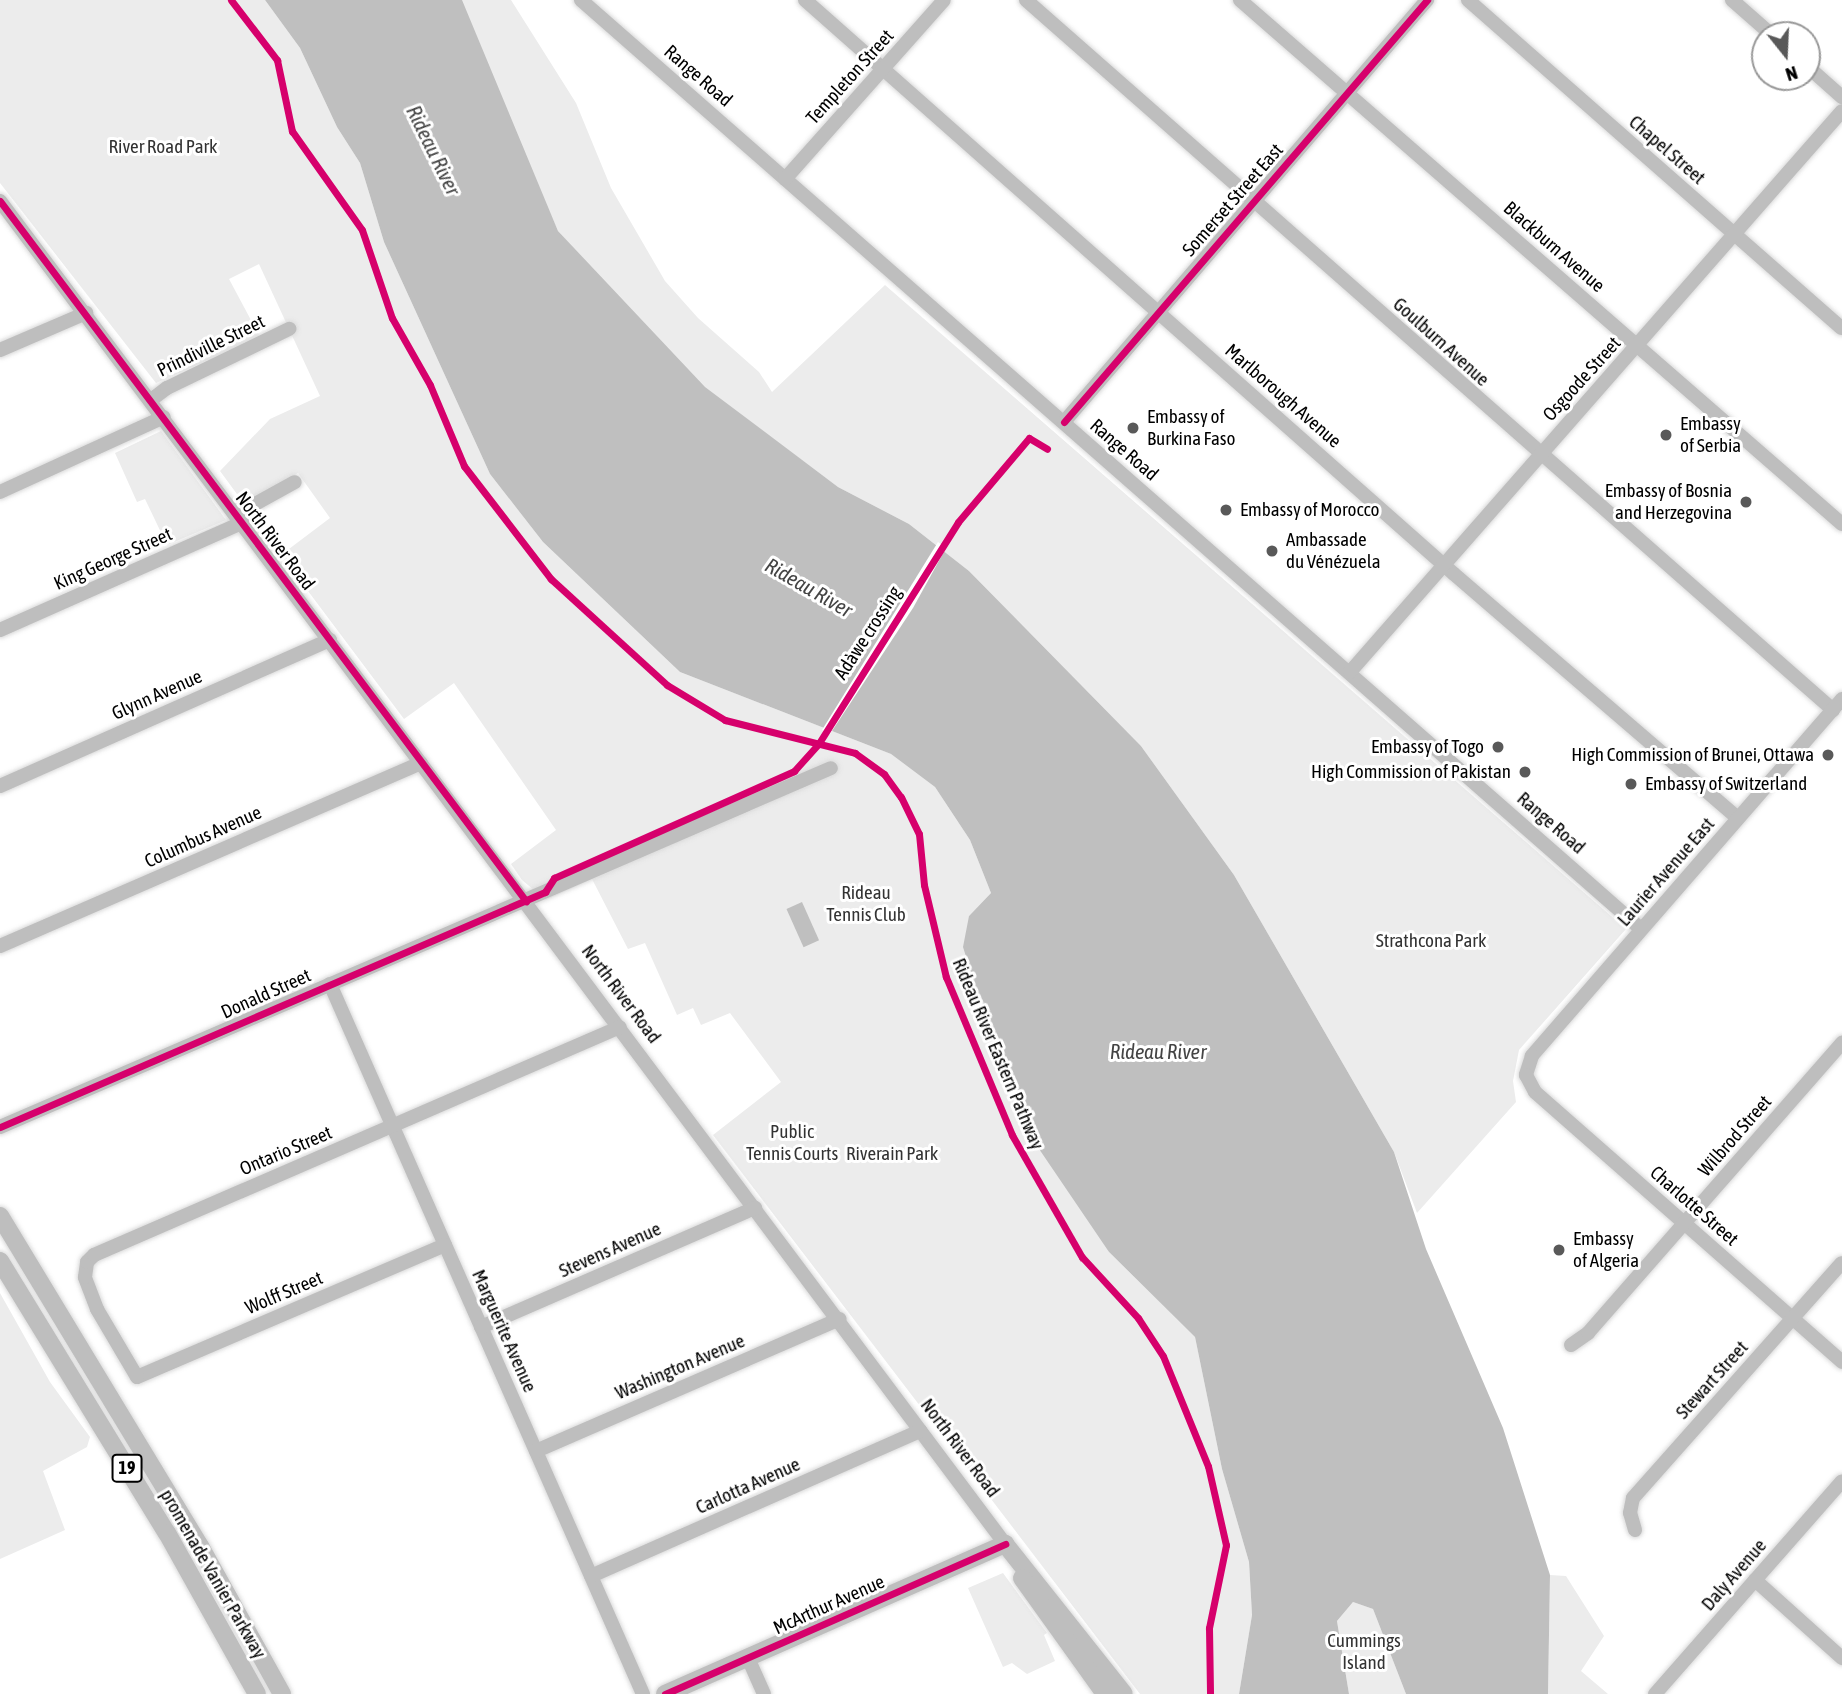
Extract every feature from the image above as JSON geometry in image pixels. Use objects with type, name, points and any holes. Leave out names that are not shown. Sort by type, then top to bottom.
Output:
[{"type":"main road","name":"19","points":[[0,1216],[200,1546],[282,1694]]},
{"type":"main road","name":"promenade Vanier Parkway","points":[[0,1261],[167,1533],[257,1694]]},
{"type":"main road","name":"McArthur Avenue","points":[[665,1694],[1005,1544]]},
{"type":"main road","name":"North River Road","points":[[1005,1544],[1013,1566],[1105,1694]]},
{"type":"main road","name":"North River Road","points":[[1005,1544],[1124,1694]]},
{"type":"street","name":"Range Road","points":[[581,0],[1641,929]]},
{"type":"street","name":"Marlborough Avenue","points":[[805,0],[1157,313],[1738,818]]},
{"type":"street","name":"Templeton Street","points":[[785,180],[944,0]]},
{"type":"street","name":"Goulburn Avenue","points":[[1026,0],[1539,455],[1838,705]]},
{"type":"street","name":"Blackburn Avenue","points":[[1240,0],[1842,524]]},
{"type":"street","name":"Somerset Street East","points":[[1064,422],[1427,0]]},
{"type":"street","name":"Chapel Street","points":[[1468,0],[1842,328]]},
{"type":"street","points":[[1732,0],[1756,21]]},
{"type":"street","points":[[1821,78],[1842,97]]},
{"type":"street","name":"Osgoode Street","points":[[1350,672],[1842,111]]},
{"type":"street","name":"North River Road","points":[[1,203],[164,417],[1005,1544]]},
{"type":"street","points":[[0,350],[86,313]]},
{"type":"street","name":"Prindiville Street","points":[[151,400],[167,388],[289,329]]},
{"type":"street","points":[[0,492],[164,417]]},
{"type":"street","name":"King George Street","points":[[0,630],[239,519],[295,482]]},
{"type":"street","name":"Glynn Avenue","points":[[0,786],[330,640]]},
{"type":"street","name":"Laurier Avenue East","points":[[1526,1075],[1532,1056],[1838,705]]},
{"type":"street","name":"Columbus Avenue","points":[[0,946],[421,763]]},
{"type":"street","name":"Donald Street","points":[[0,1127],[831,768]]},
{"type":"street","name":"Marguerite Avenue","points":[[330,984],[390,1127],[445,1245],[643,1694]]},
{"type":"street","name":"Ontario Street","points":[[137,1377],[91,1297],[85,1271],[90,1258],[620,1027]]},
{"type":"street","name":"Wilbrod Street","points":[[1571,1345],[1588,1333],[1842,1043]]},
{"type":"street","name":"Charlotte Street","points":[[1526,1075],[1535,1092],[1842,1362]]},
{"type":"street","name":"Stevens Avenue","points":[[481,1327],[754,1208]]},
{"type":"street","name":"Wolff Street","points":[[137,1377],[445,1245]]},
{"type":"street","name":"Stewart Street","points":[[1635,1530],[1630,1513],[1633,1498],[1842,1263]]},
{"type":"street","name":"Washington Avenue","points":[[536,1451],[839,1319]]},
{"type":"street","name":"Carlotta Avenue","points":[[591,1576],[920,1431]]},
{"type":"street","name":"Daly Avenue","points":[[1655,1694],[1842,1480]]},
{"type":"street","points":[[1755,1580],[1842,1658]]},
{"type":"street","points":[[748,1658],[764,1694]]},
{"type":"green space","name":"River Road Park","points":[[0,0],[265,0],[300,48],[337,127],[360,163],[384,242],[490,474],[543,542],[680,672],[891,754],[935,787],[970,840],[991,893],[969,916],[1109,1252],[1195,1337],[1222,1469],[1249,1562],[1252,1615],[1239,1694],[1140,1694],[713,1135],[781,1082],[730,1013],[701,1025],[693,1008],[677,1015],[645,943],[628,949],[592,879],[546,900],[522,880],[511,864],[556,830],[454,683],[404,719],[281,555],[330,518],[298,473],[245,505],[220,471],[270,419],[320,396],[259,264],[229,279],[260,337],[156,383],[0,183]]},
{"type":"green space","name":"Strathcona Park","points":[[454,0],[511,0],[576,103],[611,188],[665,281],[698,318],[759,372],[772,392],[885,285],[1626,929],[1519,1050],[1513,1081],[1516,1102],[1417,1213],[1394,1152],[1234,875],[1141,746],[969,571],[909,524],[838,487],[744,417],[729,411],[674,360],[558,231]]},
{"type":"green space","points":[[161,431],[226,520],[167,545],[145,499],[137,502],[115,453]]},
{"type":"green space","points":[[0,1293],[50,1382],[90,1437],[87,1447],[43,1471],[65,1530],[0,1559]]},
{"type":"green space","points":[[1003,1573],[1047,1633],[1044,1635],[1055,1661],[1027,1674],[1012,1663],[1003,1667],[968,1588]]},
{"type":"green space","points":[[1550,1575],[1566,1576],[1604,1636],[1581,1671],[1608,1694],[1548,1694]]},
{"type":"green space","name":"Cummings Island","points":[[1353,1602],[1373,1609],[1406,1694],[1349,1694],[1337,1621]]},
{"type":"water","name":"Rideau River","points":[[265,0],[462,0],[558,231],[705,387],[838,487],[909,524],[969,571],[1141,746],[1234,875],[1394,1152],[1426,1249],[1503,1428],[1550,1575],[1548,1694],[1406,1694],[1373,1609],[1353,1602],[1337,1621],[1349,1694],[1239,1694],[1252,1615],[1249,1562],[1222,1469],[1195,1337],[1109,1252],[1016,1115],[963,947],[969,916],[991,893],[970,840],[935,787],[891,754],[680,672],[543,542],[490,474],[384,242],[360,163],[337,127],[300,48]]},
{"type":"water","points":[[802,902],[819,940],[804,947],[786,909]]},
{"type":"pier","points":[[938,542],[946,548],[913,608],[830,734],[822,730]]},
{"type":"cycle path","name":"Rideau River Eastern Pathway","points":[[231,0],[277,60],[292,131],[362,230],[392,318],[430,385],[464,466],[551,579],[667,685],[725,720],[855,753],[884,774],[901,797],[919,834],[924,885],[946,977],[1012,1135],[1082,1257],[1138,1318],[1163,1356],[1208,1466],[1226,1545],[1209,1628],[1210,1694]]},
{"type":"cycle path","points":[[1064,422],[1427,0]]},
{"type":"cycle path","points":[[0,201],[526,901]]},
{"type":"cycle path","name":"Adàwe crossing","points":[[0,1127],[545,892],[554,878],[794,771],[819,743],[958,522],[1029,438],[1047,449]]},
{"type":"cycle path","points":[[665,1694],[1005,1544]]},
{"type":"place","name":"Embassy of Burkina Faso","points":[[1133,428]]},
{"type":"place","name":"Embassy of Serbia","points":[[1666,435]]},
{"type":"place","name":"Embassy of Bosnia and Herzegovina","points":[[1746,502]]},
{"type":"place","name":"Embassy of Morocco","points":[[1226,510]]},
{"type":"place","name":"Ambassade du Vénézuela","points":[[1272,551]]},
{"type":"place","name":"Embassy of Togo","points":[[1498,747]]},
{"type":"place","name":"High Commission of Brunei, Ottawa","points":[[1828,755]]},
{"type":"place","name":"High Commission of Pakistan","points":[[1525,772]]},
{"type":"place","name":"Embassy of Switzerland","points":[[1631,784]]},
{"type":"place","name":"Embassy of Algeria","points":[[1559,1250]]},
{"type":"park label","name":"Rideau Tennis Club","points":[[866,904]]},
{"type":"park label","name":"Public Tennis Courts","points":[[792,1143]]},
{"type":"park label","name":"Riverain Park","points":[[892,1154]]}]
